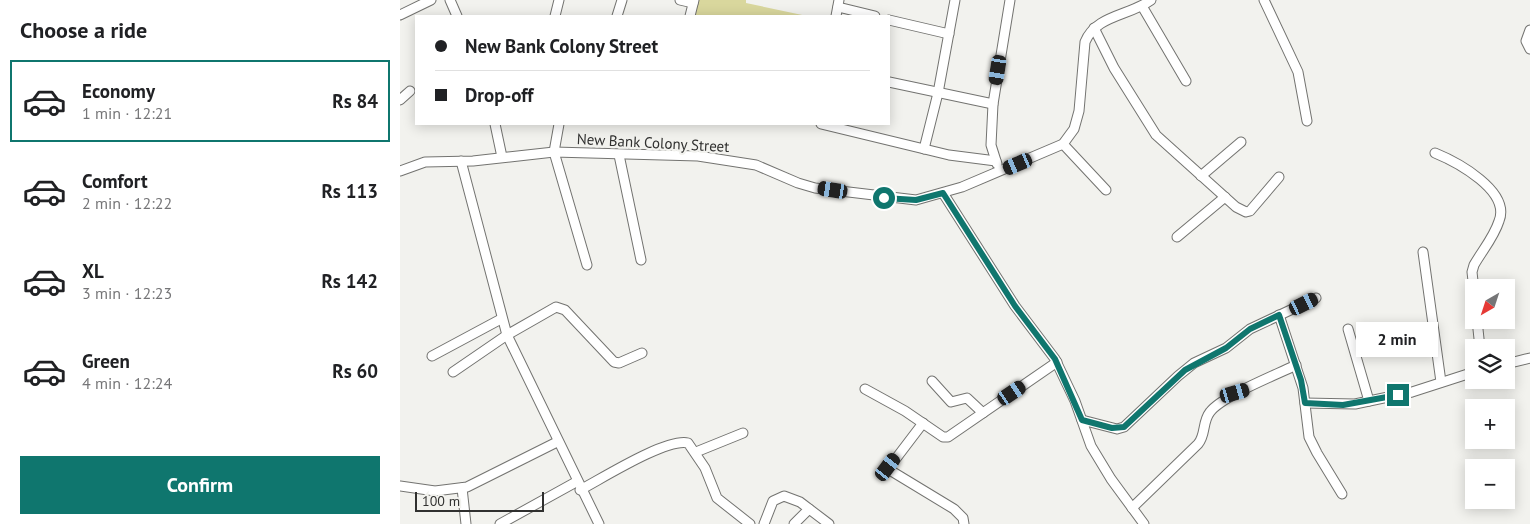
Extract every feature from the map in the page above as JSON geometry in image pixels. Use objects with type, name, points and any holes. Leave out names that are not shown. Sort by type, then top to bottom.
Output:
[{"type":"street","points":[[400,15],[431,0]]},
{"type":"street","points":[[450,0],[457,15]]},
{"type":"street","points":[[555,15],[559,0]]},
{"type":"street","points":[[617,15],[622,0]]},
{"type":"street","points":[[680,0],[694,2],[690,15]]},
{"type":"street","points":[[924,149],[938,93],[955,0]]},
{"type":"street","points":[[1001,171],[991,145],[993,104],[1010,0]]},
{"type":"street","points":[[1106,190],[1063,144],[1074,129],[1079,111],[1085,42],[1094,28],[1102,22],[1142,6],[1151,0]]},
{"type":"street","points":[[1264,0],[1298,72],[1306,121]]},
{"type":"street","points":[[1142,6],[1186,81]]},
{"type":"street","points":[[838,8],[870,15]]},
{"type":"street","points":[[890,20],[949,34]]},
{"type":"street","points":[[1094,28],[1114,68],[1151,129],[1242,211],[1250,211],[1280,177]]},
{"type":"street","points":[[1530,30],[1526,41],[1530,49]]},
{"type":"street","points":[[890,82],[993,104]]},
{"type":"street","points":[[400,100],[410,91]]},
{"type":"street","points":[[495,125],[502,157]]},
{"type":"street","points":[[559,125],[554,152],[588,265]]},
{"type":"street","points":[[825,125],[965,158],[996,161]]},
{"type":"street","points":[[1202,176],[1241,142]]},
{"type":"street","name":"New Bank Colony Street","points":[[400,171],[425,162],[461,161],[554,152],[698,156],[756,165],[798,183],[815,188],[901,200],[916,200],[943,193],[1001,171],[1063,144]]},
{"type":"street","points":[[1435,153],[1456,162],[1479,178],[1492,192],[1499,206],[1500,221],[1474,265],[1473,279]]},
{"type":"street","points":[[618,155],[641,260]]},
{"type":"street","points":[[461,161],[501,319],[507,335],[578,486],[599,524]]},
{"type":"street","points":[[943,193],[1015,306],[1057,362],[1091,446],[1110,479],[1144,524]]},
{"type":"street","points":[[1177,237],[1225,197]]},
{"type":"street","points":[[1423,252],[1441,382]]},
{"type":"street","points":[[1082,420],[1112,428],[1124,427],[1185,370],[1226,348],[1250,329],[1316,298]]},
{"type":"street","points":[[453,372],[507,335],[556,307],[560,308],[614,362],[619,363],[642,353]]},
{"type":"street","points":[[1279,315],[1296,365],[1305,403],[1309,437],[1342,494]]},
{"type":"street","points":[[432,356],[501,319]]},
{"type":"street","points":[[1348,329],[1369,401]]},
{"type":"street","points":[[1515,362],[1530,358]]},
{"type":"street","points":[[864,389],[943,436],[948,437],[1057,362]]},
{"type":"street","points":[[1132,508],[1203,438],[1205,420],[1216,405],[1235,393],[1296,365]]},
{"type":"street","points":[[1305,403],[1343,405],[1369,401],[1412,392],[1465,375]]},
{"type":"street","points":[[932,381],[948,400],[954,401],[966,398],[982,413]]},
{"type":"street","points":[[923,423],[888,469],[954,509],[963,520],[956,524]]},
{"type":"street","points":[[696,452],[743,434]]},
{"type":"street","points":[[400,486],[435,491],[462,488],[557,442]]},
{"type":"street","points":[[500,524],[650,453],[669,445],[688,443],[706,468],[717,498],[750,524]]},
{"type":"street","points":[[462,488],[466,524]]},
{"type":"street","points":[[764,524],[773,501],[780,497],[791,497],[829,524]]},
{"type":"street","points":[[794,524],[809,509]]},
{"type":"shaded area","points":[[698,0],[746,0],[746,3],[802,15],[695,15]]},
{"type":"route","points":[[884,198],[908,201],[943,193],[1015,306],[1055,359],[1082,420],[1117,429],[1128,425],[1194,363],[1226,348],[1250,329],[1279,315],[1301,380],[1305,403],[1356,404],[1398,395]]}]
